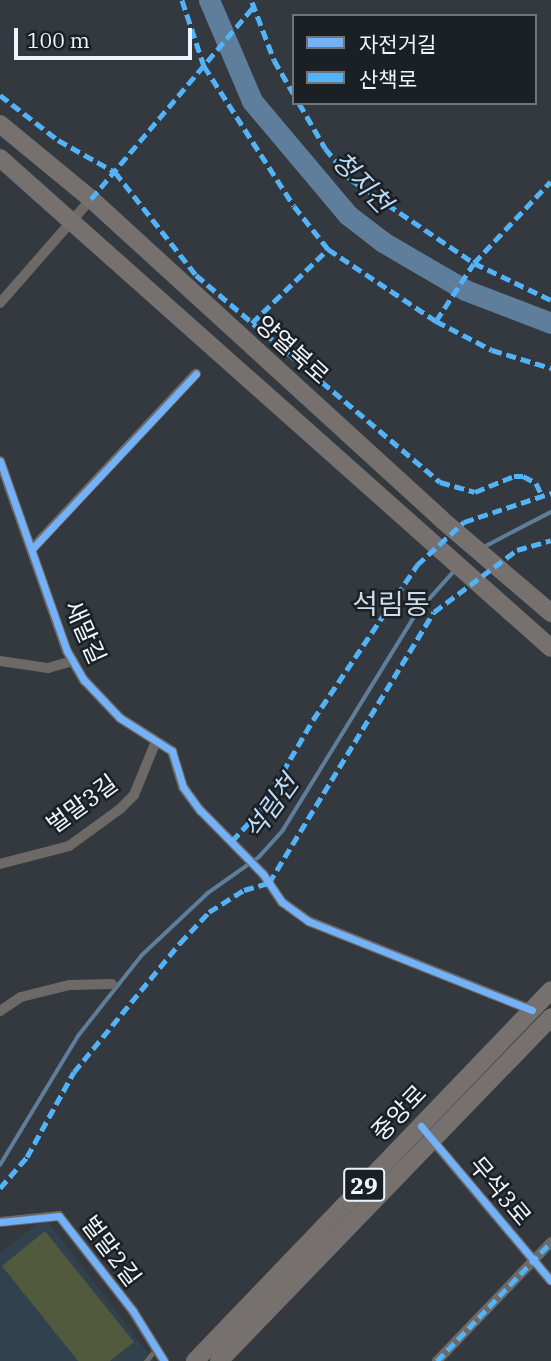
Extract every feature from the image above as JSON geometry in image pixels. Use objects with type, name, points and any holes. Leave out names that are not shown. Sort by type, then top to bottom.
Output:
[{"type":"main road","name":"양열북로","points":[[0,124],[91,199],[441,519],[551,613]]},
{"type":"main road","name":"양열북로","points":[[0,159],[74,220],[418,534],[551,648]]},
{"type":"main road","name":"중앙로","points":[[219,1361],[426,1133],[551,990]]},
{"type":"main road","name":"중앙로","points":[[195,1361],[426,1133],[551,1017]]},
{"type":"street","points":[[0,303],[91,199]]},
{"type":"street","points":[[32,550],[196,374]]},
{"type":"street","name":"새말길","points":[[0,461],[73,662],[100,700],[172,751],[183,787],[200,810],[263,874],[282,902],[308,921],[532,1010]]},
{"type":"street","points":[[0,661],[48,668],[73,662]]},
{"type":"street","name":"벌말3길","points":[[0,864],[69,846],[120,809],[134,795],[156,741]]},
{"type":"street","points":[[0,1011],[21,997],[69,985],[112,984]]},
{"type":"street","name":"무석3로","points":[[426,1133],[551,1281]]},
{"type":"street","name":"벌말2길","points":[[0,1222],[59,1216],[133,1311],[164,1361]]},
{"type":"street","points":[[437,1361],[551,1241]]},
{"type":"lane","points":[[146,1361],[155,1350]]},
{"type":"shaded area","points":[[45,1218],[154,1361],[0,1361],[0,1253]]},
{"type":"green space","points":[[45,1231],[134,1342],[110,1361],[78,1361],[2,1266]]},
{"type":"waterway","name":"청지천","points":[[209,0],[252,101],[348,215],[383,242],[465,290],[551,323]]},
{"type":"waterway","name":"석림천","points":[[484,547],[551,512]]},
{"type":"waterway","name":"석림천","points":[[0,1165],[78,1036],[142,955],[208,893],[259,857],[283,830],[416,614],[456,569]]},
{"type":"marked path","points":[[182,0],[204,66],[294,206],[328,249],[436,321],[492,350],[551,368]]},
{"type":"marked path","points":[[252,2],[274,60],[292,91]]},
{"type":"marked path","points":[[91,199],[254,6]]},
{"type":"marked path","points":[[0,95],[58,140],[115,172],[196,275],[440,482],[475,492],[514,476],[523,476],[536,483],[542,496]]},
{"type":"marked path","points":[[300,105],[325,148],[350,179],[474,263],[551,300]]},
{"type":"marked path","points":[[436,321],[474,263],[551,181]]},
{"type":"marked path","points":[[252,323],[328,249]]},
{"type":"marked path","points":[[232,841],[260,811],[313,720],[417,565],[464,522],[551,493]]},
{"type":"marked path","points":[[0,1188],[27,1157],[74,1072],[180,943],[209,912],[244,890],[269,883],[434,612],[517,550],[551,540]]},
{"type":"marked path","points":[[437,1361],[551,1242]]},
{"type":"cycle path","points":[[32,549],[196,374]]},
{"type":"cycle path","points":[[0,461],[67,651],[84,680],[120,718],[172,751],[183,787],[200,810],[263,874],[282,902],[308,921],[532,1010]]},
{"type":"cycle path","points":[[421,1126],[551,1281]]},
{"type":"cycle path","points":[[0,1222],[59,1216],[133,1311],[164,1361]]},
{"type":"district","name":"석림동","points":[[391,604]]}]
